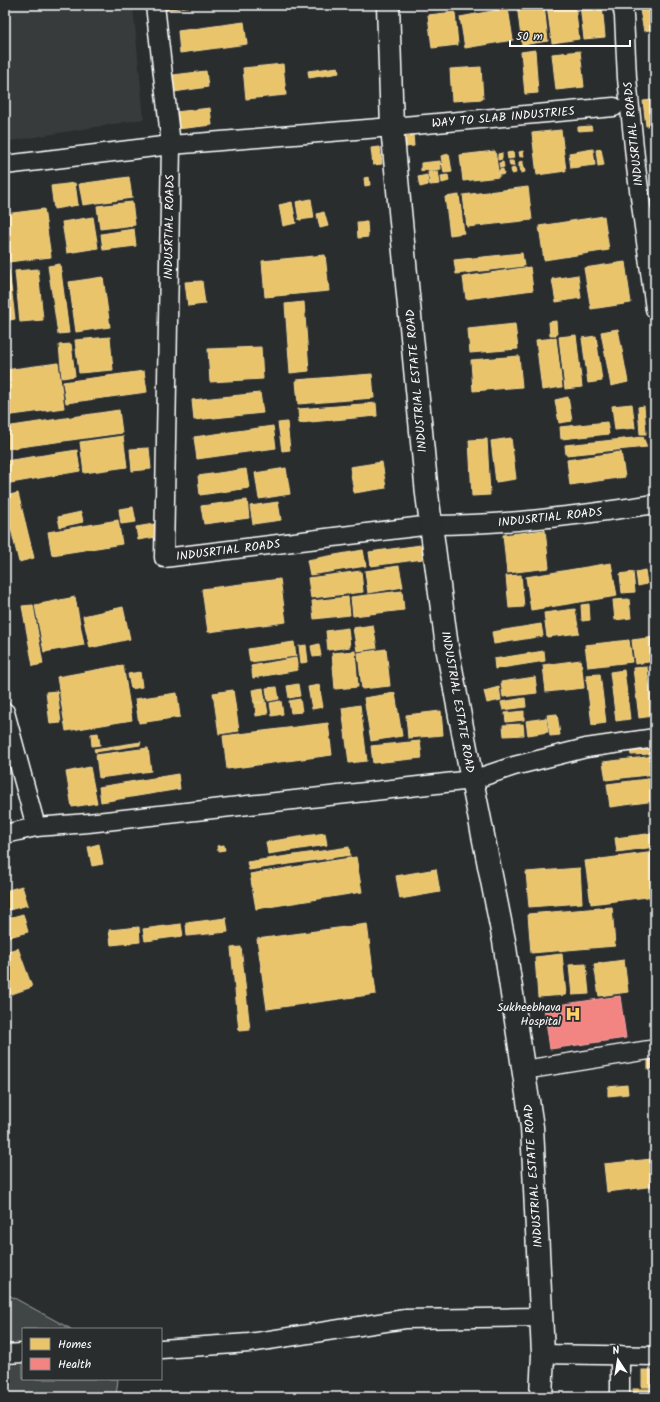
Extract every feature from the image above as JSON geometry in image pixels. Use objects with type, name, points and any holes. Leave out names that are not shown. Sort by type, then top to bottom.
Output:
[{"type":"main road","name":"INDUSTRIAL ESTATE ROAD","points":[[388,5],[392,127],[431,525],[447,647],[504,942],[532,1127],[543,1354],[540,1397]]},
{"type":"street","points":[[155,5],[171,145]]},
{"type":"street","name":"INDUSRTIAL ROADS","points":[[622,5],[624,16],[627,78],[636,167],[655,309]]},
{"type":"street","name":"WAY TO SLAB INDUSTRIES","points":[[5,165],[171,145],[614,107]]},
{"type":"street","name":"INDUSRTIAL ROADS","points":[[171,145],[164,558],[431,525],[504,522],[615,510],[655,504]]},
{"type":"street","points":[[5,712],[36,827]]},
{"type":"street","points":[[5,834],[36,827],[88,823],[472,780],[514,766],[586,748],[655,738]]},
{"type":"street","points":[[524,1070],[655,1048]]},
{"type":"street","points":[[162,1349],[249,1343],[405,1319],[541,1317]]},
{"type":"street","points":[[5,1354],[22,1353]]},
{"type":"street","points":[[543,1354],[655,1356]]},
{"type":"street","points":[[620,1355],[620,1397]]},
{"type":"shaded area","points":[[5,5],[133,5],[144,119],[5,142]]},
{"type":"shaded area","points":[[5,1293],[69,1328],[22,1328],[22,1380],[118,1380],[116,1397],[5,1397]]},
{"type":"building: Homes","points":[[162,5],[191,5],[191,6],[163,10]]},
{"type":"building: Homes","points":[[415,5],[434,5],[415,7]]},
{"type":"building: Homes","points":[[517,5],[544,5],[548,41],[522,45]]},
{"type":"building: Homes","points":[[547,5],[575,5],[579,39],[552,43]]},
{"type":"building: Homes","points":[[580,5],[602,5],[605,37],[584,39]]},
{"type":"building: Homes","points":[[639,5],[654,5],[655,29],[644,31]]},
{"type":"building: Homes","points":[[508,8],[513,40],[465,48],[460,17]]},
{"type":"building: Homes","points":[[455,12],[458,45],[432,48],[428,15]]},
{"type":"building: Homes","points":[[244,22],[247,44],[180,53],[178,31]]},
{"type":"building: Homes","points":[[535,50],[538,93],[525,94],[521,52]]},
{"type":"building: Homes","points":[[580,51],[584,87],[556,90],[552,54]]},
{"type":"building: Homes","points":[[283,64],[286,95],[246,99],[243,68]]},
{"type":"building: Homes","points":[[338,67],[339,73],[309,78],[308,71]]},
{"type":"building: Homes","points":[[481,67],[483,99],[452,101],[450,69]]},
{"type":"building: Homes","points":[[206,71],[208,87],[167,93],[165,76]]},
{"type":"building: Homes","points":[[652,100],[655,125],[646,126],[643,101]]},
{"type":"building: Homes","points":[[210,108],[212,125],[169,130],[167,113]]},
{"type":"building: Homes","points":[[591,126],[592,130],[578,131],[578,127]]},
{"type":"building: Homes","points":[[561,130],[566,171],[537,175],[532,133]]},
{"type":"building: Homes","points":[[413,134],[414,146],[406,147],[405,135]]},
{"type":"building: Homes","points":[[380,147],[382,164],[373,165],[371,148]]},
{"type":"building: Homes","points":[[593,149],[595,165],[571,168],[569,153]]},
{"type":"building: Homes","points":[[601,149],[604,165],[598,166],[596,150]]},
{"type":"building: Homes","points":[[495,151],[499,177],[463,181],[460,155]]},
{"type":"building: Homes","points":[[523,151],[524,156],[520,157],[519,152]]},
{"type":"building: Homes","points":[[513,152],[514,158],[508,159],[507,153]]},
{"type":"building: Homes","points":[[502,153],[502,159],[498,160],[498,154]]},
{"type":"building: Homes","points":[[449,154],[452,172],[444,173],[441,156]]},
{"type":"building: Homes","points":[[440,161],[441,169],[421,171],[421,163]]},
{"type":"building: Homes","points":[[509,161],[513,161],[514,166],[510,166]]},
{"type":"building: Homes","points":[[523,161],[523,166],[519,167],[519,162]]},
{"type":"building: Homes","points":[[503,162],[504,167],[500,168],[499,163]]},
{"type":"building: Homes","points":[[524,167],[525,172],[521,173],[520,168]]},
{"type":"building: Homes","points":[[515,168],[516,173],[512,174],[511,169]]},
{"type":"building: Homes","points":[[503,169],[504,174],[500,175],[499,170]]},
{"type":"building: Homes","points":[[438,171],[440,184],[430,185],[428,172]]},
{"type":"building: Homes","points":[[427,175],[428,185],[420,187],[418,177]]},
{"type":"building: Homes","points":[[448,175],[449,181],[442,183],[441,176]]},
{"type":"building: Homes","points":[[129,177],[132,198],[83,205],[79,184]]},
{"type":"building: Homes","points":[[369,177],[370,185],[365,186],[364,178]]},
{"type":"building: Homes","points":[[75,183],[78,205],[54,209],[51,186]]},
{"type":"building: Homes","points":[[528,187],[532,220],[467,227],[463,195]]},
{"type":"building: Homes","points":[[459,195],[464,233],[450,235],[445,197]]},
{"type":"building: Homes","points":[[311,199],[314,218],[299,220],[296,202]]},
{"type":"building: Homes","points":[[132,202],[135,225],[100,229],[97,206]]},
{"type":"building: Homes","points":[[292,202],[296,223],[283,226],[279,205]]},
{"type":"building: Homes","points":[[44,209],[51,257],[8,262],[5,239],[5,214]]},
{"type":"building: Homes","points":[[324,212],[328,226],[320,228],[317,214]]},
{"type":"building: Homes","points":[[604,216],[609,250],[544,260],[539,226]]},
{"type":"building: Homes","points":[[93,217],[98,248],[67,253],[62,222]]},
{"type":"building: Homes","points":[[357,222],[367,222],[368,237],[358,238]]},
{"type":"building: Homes","points":[[134,229],[136,246],[103,250],[101,234]]},
{"type":"building: Homes","points":[[522,253],[524,266],[456,274],[454,260]]},
{"type":"building: Homes","points":[[325,255],[329,291],[265,297],[262,261]]},
{"type":"building: Homes","points":[[625,262],[631,303],[591,309],[584,268]]},
{"type":"building: Homes","points":[[60,264],[69,333],[58,334],[48,266]]},
{"type":"building: Homes","points":[[530,267],[533,290],[466,299],[463,277]]},
{"type":"building: Homes","points":[[38,269],[43,320],[20,322],[15,271]]},
{"type":"building: Homes","points":[[5,270],[9,270],[15,319],[5,321]]},
{"type":"building: Homes","points":[[578,275],[581,298],[556,302],[552,279]]},
{"type":"building: Homes","points":[[103,277],[110,327],[76,332],[69,282]]},
{"type":"building: Homes","points":[[202,281],[205,304],[188,306],[185,282]]},
{"type":"building: Homes","points":[[304,302],[309,371],[290,373],[285,304]]},
{"type":"building: Homes","points":[[556,321],[557,335],[550,335],[549,322]]},
{"type":"building: Homes","points":[[515,324],[518,349],[470,353],[468,329]]},
{"type":"building: Homes","points":[[618,329],[628,382],[611,386],[601,332]]},
{"type":"building: Homes","points":[[576,335],[582,387],[565,389],[559,337]]},
{"type":"building: Homes","points":[[596,336],[602,381],[588,383],[582,338]]},
{"type":"building: Homes","points":[[110,337],[113,370],[79,373],[75,340]]},
{"type":"building: Homes","points":[[556,338],[562,387],[542,390],[536,340]]},
{"type":"building: Homes","points":[[71,344],[75,376],[62,378],[59,345]]},
{"type":"building: Homes","points":[[261,347],[263,379],[210,382],[208,349]]},
{"type":"building: Homes","points":[[519,356],[522,387],[473,391],[471,360]]},
{"type":"building: Homes","points":[[58,363],[64,408],[5,416],[5,370]]},
{"type":"building: Homes","points":[[144,371],[147,392],[66,403],[63,382]]},
{"type":"building: Homes","points":[[372,374],[374,398],[298,404],[296,380]]},
{"type":"building: Homes","points":[[260,393],[263,413],[194,420],[192,400]]},
{"type":"building: Homes","points":[[568,397],[572,421],[559,423],[555,400]]},
{"type":"building: Homes","points":[[376,403],[377,416],[299,423],[298,409]]},
{"type":"building: Homes","points":[[632,404],[635,428],[615,430],[612,406]]},
{"type":"building: Homes","points":[[644,406],[646,434],[640,434],[638,407]]},
{"type":"building: Homes","points":[[119,410],[122,433],[5,449],[5,427]]},
{"type":"building: Homes","points":[[287,422],[290,450],[282,451],[278,423]]},
{"type":"building: Homes","points":[[607,422],[609,434],[561,439],[560,427]]},
{"type":"building: Homes","points":[[273,426],[276,448],[197,459],[194,437]]},
{"type":"building: Homes","points":[[123,436],[127,467],[84,473],[80,442]]},
{"type":"building: Homes","points":[[643,437],[647,447],[566,455],[565,445]]},
{"type":"building: Homes","points":[[511,438],[516,479],[496,482],[491,441]]},
{"type":"building: Homes","points":[[487,439],[490,495],[472,496],[469,440]]},
{"type":"building: Homes","points":[[149,448],[151,469],[132,471],[130,449]]},
{"type":"building: Homes","points":[[77,450],[80,471],[5,484],[5,461]]},
{"type":"building: Homes","points":[[621,452],[625,477],[570,485],[567,460]]},
{"type":"building: Homes","points":[[382,462],[386,488],[354,493],[350,467]]},
{"type":"building: Homes","points":[[286,468],[290,494],[259,499],[255,473]]},
{"type":"building: Homes","points":[[246,469],[249,488],[200,495],[198,476]]},
{"type":"building: Homes","points":[[18,493],[34,558],[19,562],[5,504],[5,496]]},
{"type":"building: Homes","points":[[247,500],[249,518],[204,524],[201,506]]},
{"type":"building: Homes","points":[[278,502],[281,520],[253,524],[250,506]]},
{"type":"building: Homes","points":[[133,507],[136,522],[121,524],[119,509]]},
{"type":"building: Homes","points":[[81,512],[83,522],[60,527],[58,517]]},
{"type":"building: Homes","points":[[118,520],[122,544],[52,555],[48,532]]},
{"type":"building: Homes","points":[[154,524],[156,537],[138,540],[136,527]]},
{"type":"building: Homes","points":[[545,530],[549,568],[507,573],[503,535]]},
{"type":"building: Homes","points":[[421,545],[423,559],[371,566],[369,552]]},
{"type":"building: Homes","points":[[363,550],[366,566],[310,575],[307,560]]},
{"type":"building: Homes","points":[[611,563],[617,596],[531,610],[526,577]]},
{"type":"building: Homes","points":[[399,566],[403,587],[368,593],[365,571]]},
{"type":"building: Homes","points":[[645,570],[647,584],[638,586],[636,572]]},
{"type":"building: Homes","points":[[361,571],[363,592],[311,598],[308,578]]},
{"type":"building: Homes","points":[[633,572],[635,592],[622,593],[620,574]]},
{"type":"building: Homes","points":[[521,575],[524,607],[509,608],[506,576]]},
{"type":"building: Homes","points":[[280,579],[286,622],[208,632],[202,589]]},
{"type":"building: Homes","points":[[402,591],[404,610],[353,616],[351,597]]},
{"type":"building: Homes","points":[[75,597],[84,645],[44,652],[35,605]]},
{"type":"building: Homes","points":[[348,597],[350,615],[314,619],[312,601]]},
{"type":"building: Homes","points":[[629,599],[631,618],[615,620],[613,600]]},
{"type":"building: Homes","points":[[589,604],[590,620],[582,621],[581,605]]},
{"type":"building: Homes","points":[[33,605],[43,664],[33,666],[22,606]]},
{"type":"building: Homes","points":[[123,607],[130,639],[90,648],[83,616]]},
{"type":"building: Homes","points":[[575,609],[579,633],[547,637],[544,613]]},
{"type":"building: Homes","points":[[541,624],[543,636],[494,644],[492,632]]},
{"type":"building: Homes","points":[[373,625],[377,648],[357,651],[353,628]]},
{"type":"building: Homes","points":[[348,628],[350,647],[328,650],[326,631]]},
{"type":"building: Homes","points":[[655,637],[655,661],[635,664],[632,640]]},
{"type":"building: Homes","points":[[629,640],[632,662],[588,667],[585,645]]},
{"type":"building: Homes","points":[[294,642],[296,656],[250,662],[248,649]]},
{"type":"building: Homes","points":[[319,644],[321,656],[313,657],[311,646]]},
{"type":"building: Homes","points":[[306,645],[308,662],[301,663],[299,646]]},
{"type":"building: Homes","points":[[386,649],[390,686],[362,689],[358,653]]},
{"type":"building: Homes","points":[[355,651],[358,687],[335,689],[332,653]]},
{"type":"building: Homes","points":[[544,651],[545,661],[495,669],[494,659]]},
{"type":"building: Homes","points":[[296,658],[298,670],[253,678],[251,666]]},
{"type":"building: Homes","points":[[581,660],[584,688],[546,692],[543,665]]},
{"type":"building: Homes","points":[[123,665],[132,720],[66,731],[57,677]]},
{"type":"building: Homes","points":[[647,667],[653,716],[639,718],[633,668]]},
{"type":"building: Homes","points":[[624,670],[630,719],[616,721],[610,672]]},
{"type":"building: Homes","points":[[140,672],[142,687],[131,689],[128,674]]},
{"type":"building: Homes","points":[[600,674],[606,723],[592,725],[586,675]]},
{"type":"building: Homes","points":[[535,677],[537,693],[503,697],[501,682]]},
{"type":"building: Homes","points":[[298,684],[300,696],[289,698],[287,686]]},
{"type":"building: Homes","points":[[319,685],[323,707],[312,709],[308,687]]},
{"type":"building: Homes","points":[[277,687],[279,699],[268,701],[266,688]]},
{"type":"building: Homes","points":[[499,687],[501,700],[487,703],[484,691]]},
{"type":"building: Homes","points":[[263,688],[265,701],[254,703],[252,690]]},
{"type":"building: Homes","points":[[233,690],[239,731],[219,734],[213,693]]},
{"type":"building: Homes","points":[[57,691],[61,723],[50,724],[46,692]]},
{"type":"building: Homes","points":[[177,693],[180,717],[139,723],[135,699]]},
{"type":"building: Homes","points":[[395,693],[402,736],[371,741],[364,698]]},
{"type":"building: Homes","points":[[525,698],[526,707],[503,710],[501,702]]},
{"type":"building: Homes","points":[[300,699],[302,712],[291,713],[289,701]]},
{"type":"building: Homes","points":[[281,701],[283,714],[272,716],[270,703]]},
{"type":"building: Homes","points":[[266,702],[268,714],[256,716],[255,703]]},
{"type":"building: Homes","points":[[360,705],[367,761],[349,763],[342,708]]},
{"type":"building: Homes","points":[[441,711],[443,735],[408,738],[406,715]]},
{"type":"building: Homes","points":[[524,711],[524,720],[506,722],[505,713]]},
{"type":"building: Homes","points":[[557,714],[560,735],[550,736],[547,715]]},
{"type":"building: Homes","points":[[546,718],[548,732],[528,735],[526,721]]},
{"type":"building: Homes","points":[[328,723],[332,755],[227,769],[223,736]]},
{"type":"building: Homes","points":[[523,724],[524,735],[504,736],[503,725]]},
{"type":"building: Homes","points":[[98,733],[100,745],[92,746],[91,734]]},
{"type":"building: Homes","points":[[420,741],[422,758],[373,763],[371,746]]},
{"type":"building: Homes","points":[[141,742],[140,745],[95,752],[94,749]]},
{"type":"building: Homes","points":[[148,748],[151,771],[99,778],[96,755]]},
{"type":"building: Homes","points":[[650,748],[651,754],[631,755],[630,749]]},
{"type":"building: Homes","points":[[655,756],[655,774],[606,780],[603,762]]},
{"type":"building: Homes","points":[[90,767],[97,803],[72,807],[66,772]]},
{"type":"building: Homes","points":[[178,774],[180,789],[101,802],[99,787]]},
{"type":"building: Homes","points":[[655,778],[655,801],[610,807],[607,784]]},
{"type":"building: Homes","points":[[325,833],[327,845],[268,854],[266,842]]},
{"type":"building: Homes","points":[[655,833],[655,847],[617,852],[615,838]]},
{"type":"building: Homes","points":[[99,844],[103,864],[92,866],[88,847]]},
{"type":"building: Homes","points":[[224,845],[225,850],[218,851],[217,846]]},
{"type":"building: Homes","points":[[349,847],[350,855],[249,870],[247,862]]},
{"type":"building: Homes","points":[[655,852],[655,896],[591,904],[585,861]]},
{"type":"building: Homes","points":[[356,857],[362,892],[256,909],[250,874]]},
{"type":"building: Homes","points":[[580,868],[582,903],[529,907],[526,872]]},
{"type":"building: Homes","points":[[436,869],[440,892],[400,899],[396,876]]},
{"type":"building: Homes","points":[[22,886],[28,905],[9,910],[5,898],[5,891]]},
{"type":"building: Homes","points":[[612,907],[615,946],[531,953],[528,914]]},
{"type":"building: Homes","points":[[23,914],[28,932],[5,938],[5,919]]},
{"type":"building: Homes","points":[[226,918],[228,932],[187,936],[186,923]]},
{"type":"building: Homes","points":[[181,924],[183,936],[145,941],[143,929]]},
{"type":"building: Homes","points":[[367,924],[376,994],[267,1009],[257,939]]},
{"type":"building: Homes","points":[[139,927],[140,942],[111,945],[109,930]]},
{"type":"building: Homes","points":[[241,947],[250,1030],[239,1031],[231,948]]},
{"type":"building: Homes","points":[[18,948],[32,987],[6,996],[5,952]]},
{"type":"building: Homes","points":[[562,954],[566,995],[538,997],[535,957]]},
{"type":"building: Homes","points":[[624,960],[628,992],[599,996],[594,964]]},
{"type":"building: Homes","points":[[586,964],[589,994],[572,995],[569,965]]},
{"type":"building: Homes","points":[[652,1031],[655,1031],[655,1042],[653,1042]]},
{"type":"building: Homes","points":[[648,1060],[655,1060],[655,1069],[648,1069]]},
{"type":"building: Homes","points":[[627,1085],[628,1094],[608,1096],[608,1087]]},
{"type":"building: Homes","points":[[652,1159],[655,1186],[607,1192],[604,1164]]},
{"type":"building: Homes","points":[[642,1370],[655,1370],[655,1387],[642,1387]]},
{"type":"building: Homes","points":[[633,1389],[655,1389],[655,1397],[633,1397]]},
{"type":"building: Health","points":[[620,996],[626,1038],[550,1049],[544,1007]]},
{"type":"place","name":"Sukheebhava Hospital","points":[[573,1014]]}]
